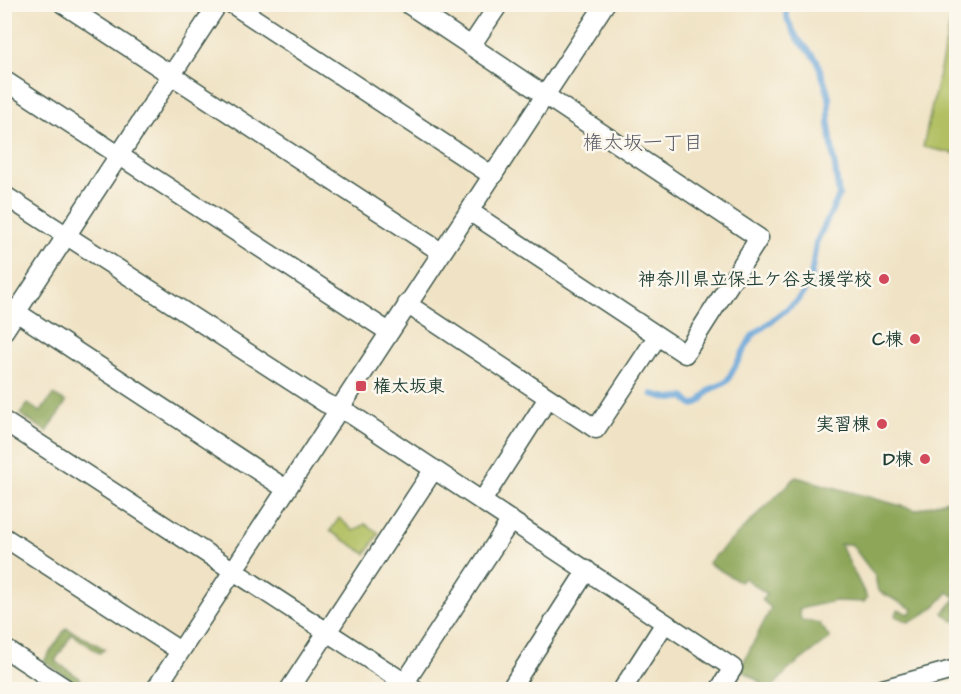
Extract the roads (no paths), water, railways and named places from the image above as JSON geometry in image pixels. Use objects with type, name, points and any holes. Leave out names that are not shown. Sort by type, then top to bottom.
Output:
[{"type":"street","points":[[63,4],[441,252]]},
{"type":"street","points":[[4,331],[11,308],[67,236],[218,4]]},
{"type":"street","points":[[232,4],[493,176]]},
{"type":"street","points":[[408,4],[759,238],[685,354],[469,211]]},
{"type":"street","points":[[471,46],[499,4]]},
{"type":"street","points":[[155,690],[605,4]]},
{"type":"street","points":[[4,80],[388,332]]},
{"type":"street","points":[[4,195],[325,404],[339,408],[434,469],[733,668],[719,690]]},
{"type":"street","points":[[407,304],[596,429],[657,336]]},
{"type":"street","points":[[11,308],[286,489]]},
{"type":"street","points":[[482,501],[548,398]]},
{"type":"street","points":[[4,421],[234,568],[407,687],[511,520]]},
{"type":"street","points":[[290,690],[434,469]]},
{"type":"street","points":[[4,537],[180,651]]},
{"type":"street","points":[[510,690],[587,570]]},
{"type":"street","points":[[622,690],[665,622]]},
{"type":"street","points":[[4,648],[68,690]]},
{"type":"street","points":[[879,690],[957,669]]},
{"type":"waterway","points":[[652,394],[672,399],[684,397],[692,405],[699,402],[710,390],[727,381],[752,336],[797,301],[810,284],[816,243],[839,196],[829,125],[829,96],[817,60],[797,38],[788,21],[784,4]]},
{"type":"place","name":"神奈川県立保土ケ谷支援学校","points":[[884,279]]},
{"type":"place","name":"C棟","points":[[915,339]]},
{"type":"place","name":"権太坂東","points":[[361,386]]},
{"type":"place","name":"実習棟","points":[[882,424]]},
{"type":"place","name":"D棟","points":[[925,459]]},
{"type":"district","name":"権太坂一丁目","points":[[643,143]]}]
